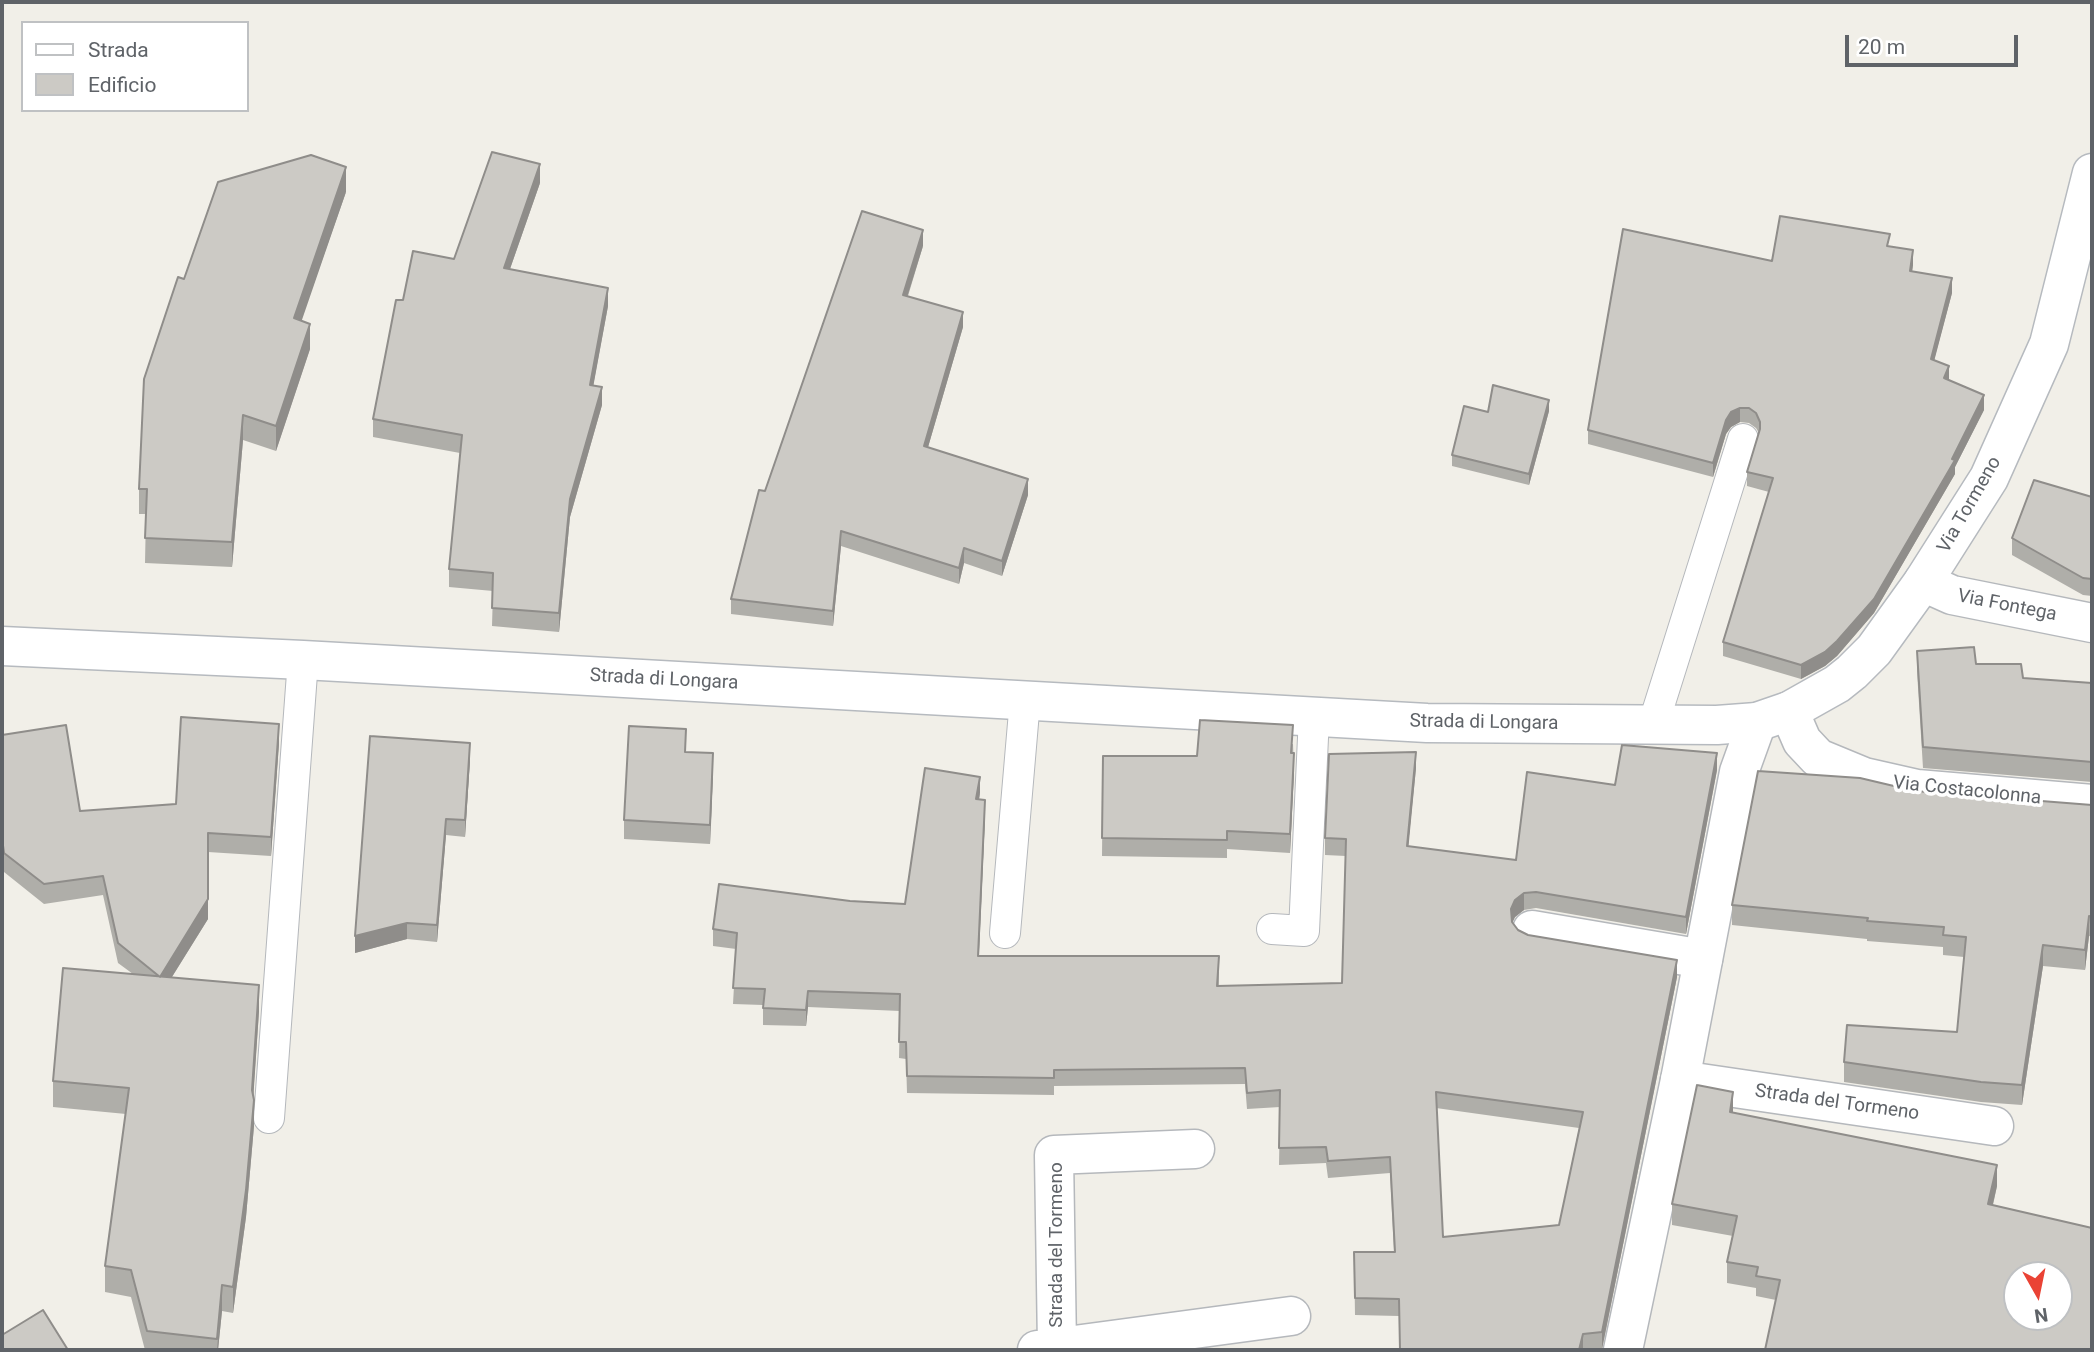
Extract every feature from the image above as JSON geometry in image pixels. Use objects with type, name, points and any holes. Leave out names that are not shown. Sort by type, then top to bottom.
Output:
[{"type":"main road","name":"Via Tormeno","points":[[1773,717],[1837,684],[1874,650],[1923,582],[1989,478],[2049,344],[2092,173]]},
{"type":"main road","name":"Via Fontega","points":[[1923,582],[1952,596],[2092,622]]},
{"type":"main road","name":"Strada di Longara","points":[[2,646],[303,660],[1427,723],[1717,725],[1773,717]]},
{"type":"main road","name":"Via Costacolonna","points":[[1773,717],[1818,758],[1864,777],[1917,789],[2092,804]]},
{"type":"main road","points":[[1623,1350],[1680,1080],[1739,772],[1773,717]]},
{"type":"main road","points":[[1532,930],[1703,959]]},
{"type":"main road","name":"Strada del Tormeno","points":[[1680,1080],[1994,1126]]},
{"type":"main road","name":"Strada del Tormeno","points":[[1195,1149],[1054,1155],[1047,1349],[1291,1316]]},
{"type":"lane","points":[[1653,725],[1743,439]]},
{"type":"lane","points":[[269,1118],[303,660]]},
{"type":"lane","points":[[1005,933],[1025,700]]},
{"type":"lane","points":[[1272,929],[1304,931],[1314,716]]},
{"type":"building","points":[[492,152],[540,164],[504,268],[608,288],[590,385],[602,387],[570,499],[559,613],[492,608],[493,573],[449,569],[462,435],[373,419],[396,300],[403,300],[413,251],[454,259]]},
{"type":"building","points":[[311,155],[346,167],[294,318],[310,324],[276,426],[243,415],[232,542],[145,538],[147,489],[139,489],[144,379],[178,277],[184,279],[218,182]]},
{"type":"building","points":[[862,211],[923,230],[903,295],[963,312],[924,446],[1028,479],[1002,561],[964,548],[959,568],[841,531],[833,611],[731,599],[759,490],[765,491]]},
{"type":"building","points":[[1780,216],[1890,234],[1887,246],[1913,250],[1910,271],[1952,278],[1931,359],[1949,366],[1944,378],[1984,395],[1952,459],[1955,460],[1874,599],[1825,652],[1801,665],[1723,642],[1773,478],[1747,472],[1760,429],[1756,413],[1749,408],[1731,412],[1713,463],[1588,430],[1623,229],[1772,261]]},
{"type":"building","points":[[1493,385],[1549,400],[1529,474],[1452,455],[1464,406],[1488,412]]},
{"type":"building","points":[[2034,480],[2092,497],[2092,579],[2083,578],[2012,538]]},
{"type":"building","points":[[1974,647],[1976,664],[2021,664],[2023,678],[2092,683],[2092,762],[1923,747],[1917,651]]},
{"type":"building","points":[[181,717],[279,724],[271,837],[208,833],[208,899],[160,977],[118,943],[103,876],[44,884],[4,853],[2,735],[66,725],[80,811],[176,804]]},
{"type":"building","points":[[1200,720],[1293,725],[1290,834],[1227,831],[1227,840],[1102,838],[1103,756],[1197,756]]},
{"type":"building","points":[[629,726],[686,729],[685,752],[713,753],[710,825],[624,820]]},
{"type":"building","points":[[370,736],[470,743],[465,820],[446,819],[437,925],[407,923],[355,936]]},
{"type":"building","points":[[1622,745],[1717,753],[1686,917],[1536,892],[1524,893],[1515,900],[1511,909],[1512,922],[1518,930],[1528,935],[1677,960],[1602,1332],[1583,1334],[1579,1350],[1400,1350],[1399,1299],[1355,1298],[1354,1252],[1395,1252],[1390,1157],[1328,1161],[1326,1147],[1279,1148],[1280,1090],[1247,1093],[1245,1068],[1054,1070],[1054,1078],[907,1076],[906,1042],[899,1042],[900,994],[808,991],[806,1010],[763,1008],[765,989],[733,988],[737,933],[713,929],[719,884],[850,901],[905,904],[925,768],[980,777],[976,799],[985,800],[978,956],[1219,956],[1217,986],[1342,983],[1346,839],[1325,838],[1329,754],[1416,752],[1407,846],[1516,860],[1527,772],[1615,785]],"holes":[[[1436,1092],[1583,1112],[1559,1225],[1443,1237]]]},
{"type":"building","points":[[1758,771],[1860,778],[1915,791],[2092,805],[2092,917],[2089,916],[2085,950],[2043,945],[2022,1085],[1981,1082],[1844,1062],[1847,1025],[1957,1032],[1966,937],[1943,935],[1944,927],[1732,905]]},
{"type":"building","points":[[63,968],[259,985],[252,1090],[254,1100],[246,1190],[233,1287],[222,1285],[217,1339],[147,1331],[131,1270],[105,1266],[129,1088],[53,1081]]},
{"type":"building","points":[[1697,1085],[1733,1092],[1730,1112],[1997,1165],[1988,1204],[2092,1228],[2092,1350],[1765,1350],[1780,1280],[1756,1276],[1758,1267],[1727,1262],[1737,1216],[1672,1204]]},
{"type":"building","points":[[43,1310],[68,1350],[2,1350],[2,1335]]}]
